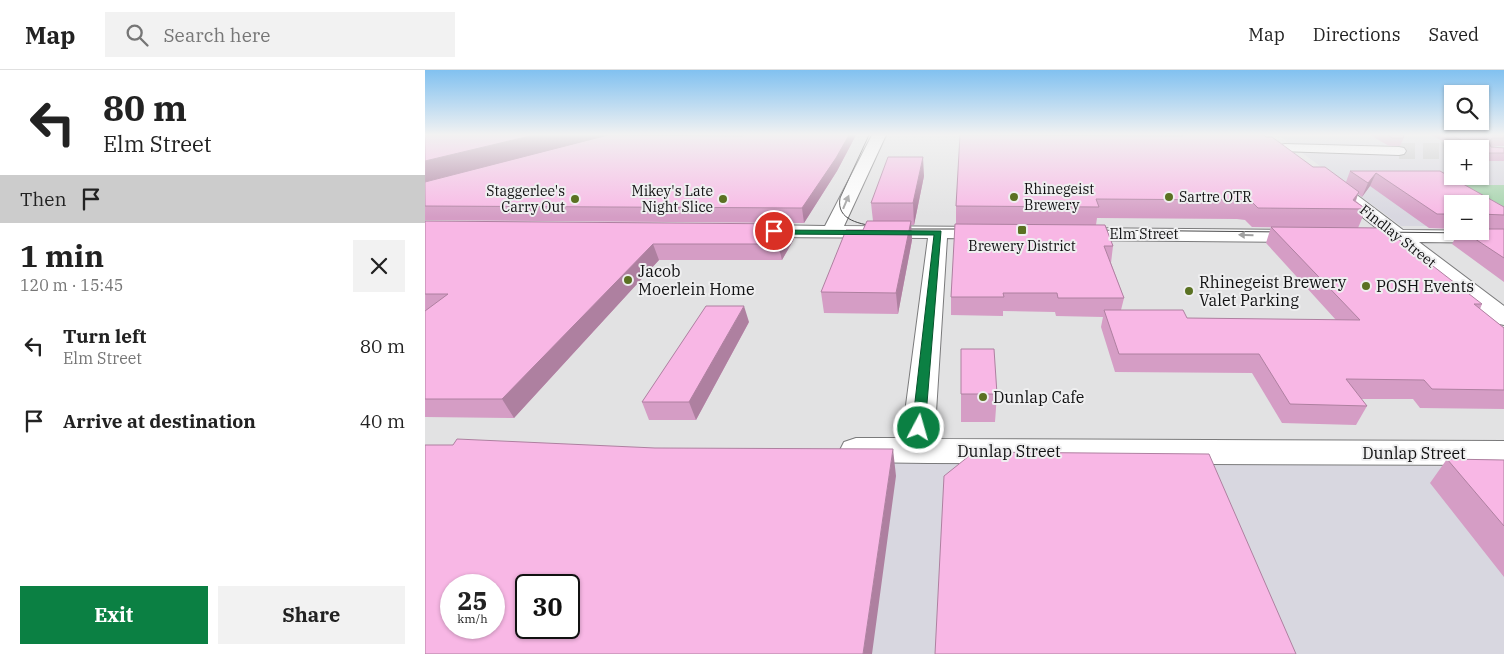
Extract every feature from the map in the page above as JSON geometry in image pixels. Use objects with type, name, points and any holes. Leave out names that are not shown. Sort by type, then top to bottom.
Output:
[{"type":"street","points":[[832,232],[853,186],[867,162]]},
{"type":"street","name":"Findlay Street","points":[[1303,162],[1504,318]]},
{"type":"street","points":[[733,231],[1008,233]]},
{"type":"street","points":[[927,451],[919,428],[938,233]]},
{"type":"street","name":"Elm Street","points":[[1057,234],[1504,237]]},
{"type":"street","name":"Dunlap Street","points":[[829,450],[1504,453]]},
{"type":"shaded area","points":[[1315,162],[1444,162],[1444,185],[1489,185],[1489,162],[1504,162],[1504,227],[1489,213],[1489,195],[1444,195],[1444,226],[1401,226]]},
{"type":"shaded area","points":[[425,456],[1504,467],[1504,654],[425,654]]},
{"type":"green space","points":[[1442,185],[1504,185],[1504,221],[1489,210],[1489,195],[1462,195]]},
{"type":"building","points":[[502,162],[833,162],[802,208],[425,206],[425,182]]},
{"type":"building","points":[[886,162],[922,162],[913,203],[871,203]]},
{"type":"building","points":[[958,162],[1307,162],[1313,167],[1325,167],[1359,192],[1353,200],[1366,209],[1258,208],[1251,201],[1242,200],[1096,199],[1099,207],[956,206]]},
{"type":"building","points":[[1350,171],[1440,171],[1444,173],[1444,185],[1465,185],[1483,195],[1444,195],[1444,214],[1437,214],[1376,173],[1368,183]]},
{"type":"building","points":[[1489,199],[1504,207],[1504,215],[1489,214]]},
{"type":"building","points":[[425,221],[791,224],[778,244],[653,244],[502,399],[425,399],[425,311],[448,294],[425,294]]},
{"type":"building","points":[[867,221],[911,221],[896,293],[821,292],[846,230],[863,230]]},
{"type":"building","points":[[955,224],[1105,225],[1113,246],[1104,246],[1124,298],[1058,298],[1057,293],[1003,293],[1004,297],[951,297]]},
{"type":"building","points":[[1271,227],[1384,228],[1482,304],[1474,304],[1504,328],[1504,390],[1432,389],[1424,380],[1346,379],[1367,406],[1290,404],[1259,354],[1119,354],[1104,310],[1183,310],[1187,318],[1360,320]]},
{"type":"building","points":[[1489,229],[1504,229],[1504,258],[1477,240],[1489,240]]},
{"type":"building","points":[[706,306],[744,306],[689,402],[642,402]]},
{"type":"building","points":[[961,349],[994,349],[997,394],[961,394]]},
{"type":"building","points":[[457,439],[655,448],[893,449],[863,654],[425,654],[425,445],[453,445]]},
{"type":"building","points":[[974,452],[1209,454],[1296,654],[935,654],[944,476]]},
{"type":"building","points":[[1447,459],[1504,460],[1504,526]]},
{"type":"tram line","points":[[856,162],[840,198],[842,212],[858,223],[879,227]]},
{"type":"tram line","points":[[897,229],[969,229]]},
{"type":"tram line","points":[[1094,230],[1284,232]]},
{"type":"tram line","points":[[1374,232],[1444,233]]},
{"type":"place","name":"Rhinegeist Brewery","points":[[1014,197]]},
{"type":"place","name":"Sartre OTR","points":[[1169,197]]},
{"type":"place","name":"Staggerlee's Carry Out","points":[[575,199]]},
{"type":"place","name":"Mikey's Late Night Slice","points":[[723,199]]},
{"type":"place","name":"Brewery District","points":[[1022,230]]},
{"type":"place","name":"Jacob Moerlein Home","points":[[628,280]]},
{"type":"place","name":"POSH Events","points":[[1366,286]]},
{"type":"place","name":"Rhinegeist Brewery Valet Parking","points":[[1189,291]]},
{"type":"place","name":"Dunlap Cafe","points":[[983,397]]},
{"type":"route","points":[[774,231],[938,233],[919,428]]}]
